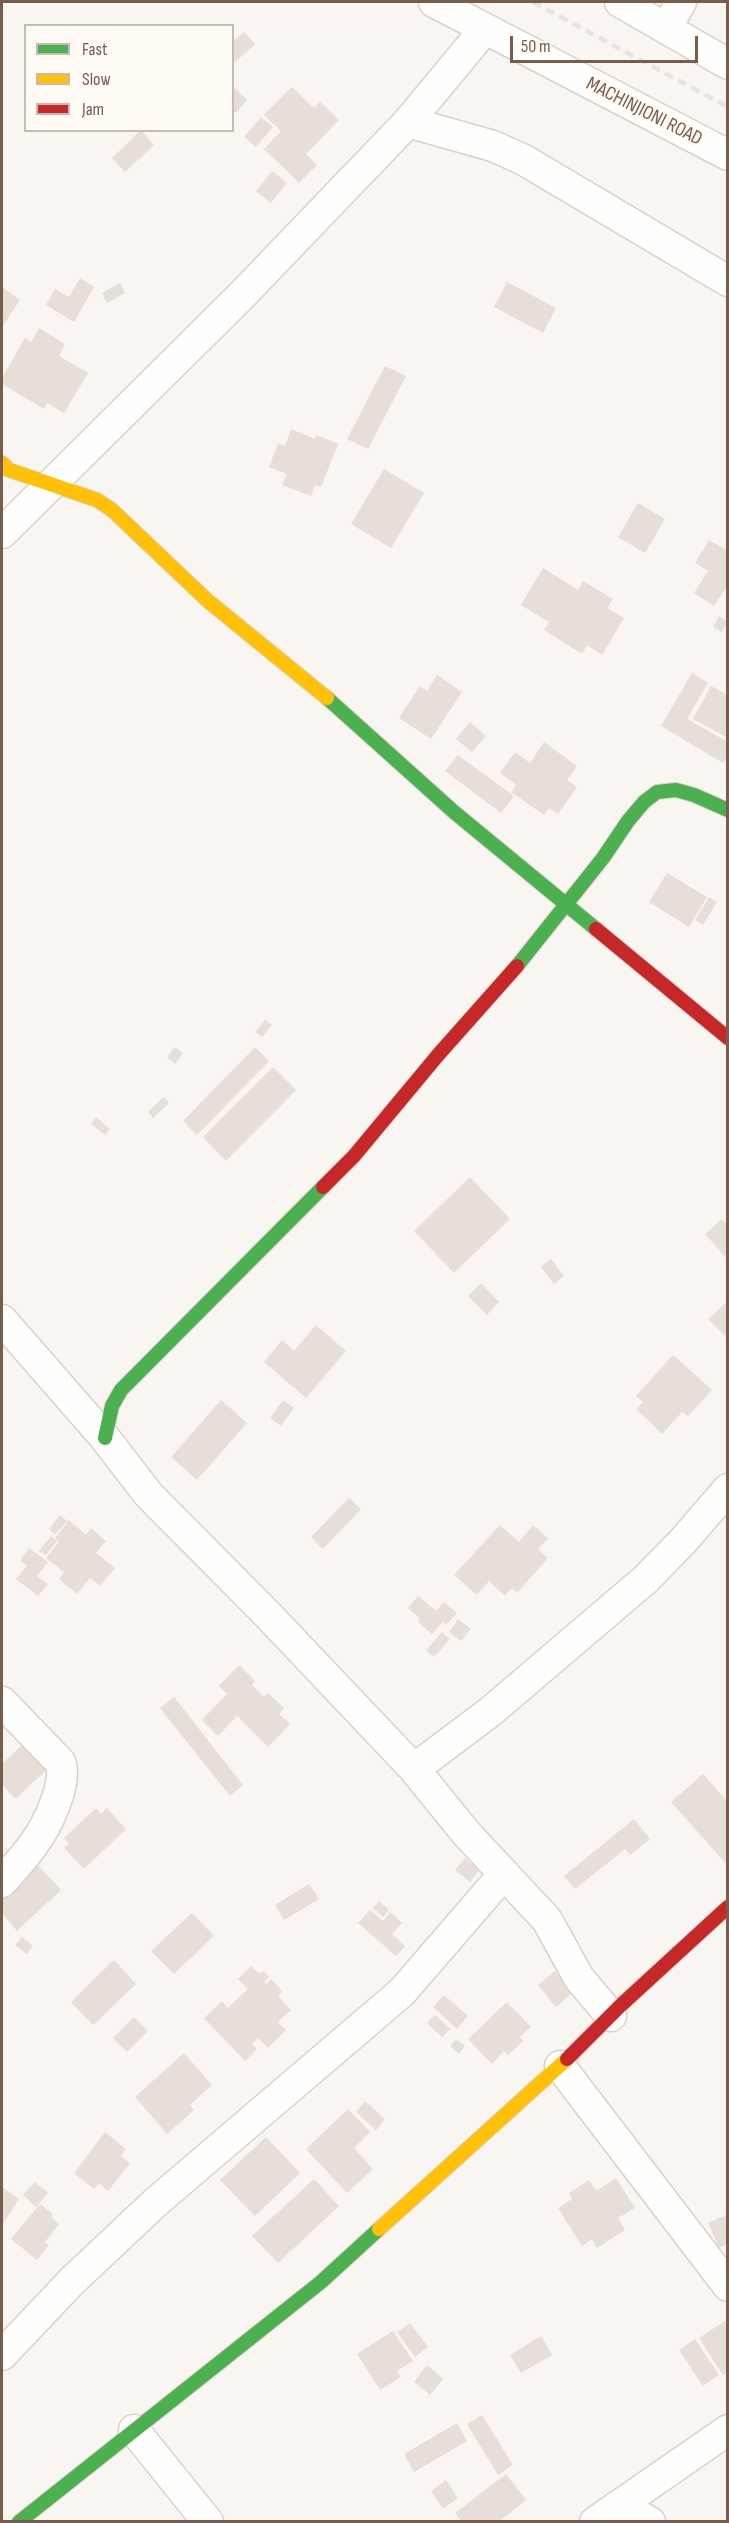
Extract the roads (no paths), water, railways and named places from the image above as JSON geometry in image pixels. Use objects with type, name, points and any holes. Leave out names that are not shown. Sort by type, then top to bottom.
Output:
[{"type":"street","name":"MACHINJIONI ROAD","points":[[434,2],[728,154]]},
{"type":"street","points":[[620,2],[674,14],[728,64]]},
{"type":"street","points":[[9,525],[242,295],[408,122],[485,29]]},
{"type":"street","points":[[408,122],[493,146],[524,160],[728,281]]},
{"type":"street","points":[[5,466],[97,500],[112,510],[208,601],[313,685],[454,812],[566,902],[728,1038]]},
{"type":"street","points":[[5,466],[15,493],[9,525]]},
{"type":"street","points":[[105,1438],[112,1406],[121,1390],[221,1287],[354,1156],[438,1055],[535,946],[566,902],[603,858],[628,821],[657,792],[676,790],[728,810]]},
{"type":"street","points":[[2,1320],[105,1438],[148,1494],[414,1768],[503,1875],[547,1920],[579,1978],[611,2016]]},
{"type":"street","points":[[75,1405],[100,1400],[121,1390]]},
{"type":"street","points":[[414,1768],[490,1712],[646,1579],[684,1540],[728,1489]]},
{"type":"street","points":[[2,1702],[60,1762],[63,1773],[61,1787],[34,1844],[2,1882]]},
{"type":"street","points":[[2,2355],[72,2281],[156,2202],[402,1992],[503,1875]]},
{"type":"street","points":[[19,2522],[321,2282],[560,2067],[728,1907]]},
{"type":"street","points":[[560,2067],[728,2286]]},
{"type":"street","points":[[134,2430],[208,2522]]},
{"type":"street","points":[[605,2514],[728,2430]]},
{"type":"street","points":[[645,2486],[651,2522]]},
{"type":"street","points":[[605,2514],[632,2512],[651,2522]]},
{"type":"street","points":[[2,2514],[9,2522]]},
{"type":"railway","points":[[533,2],[728,107]]}]
